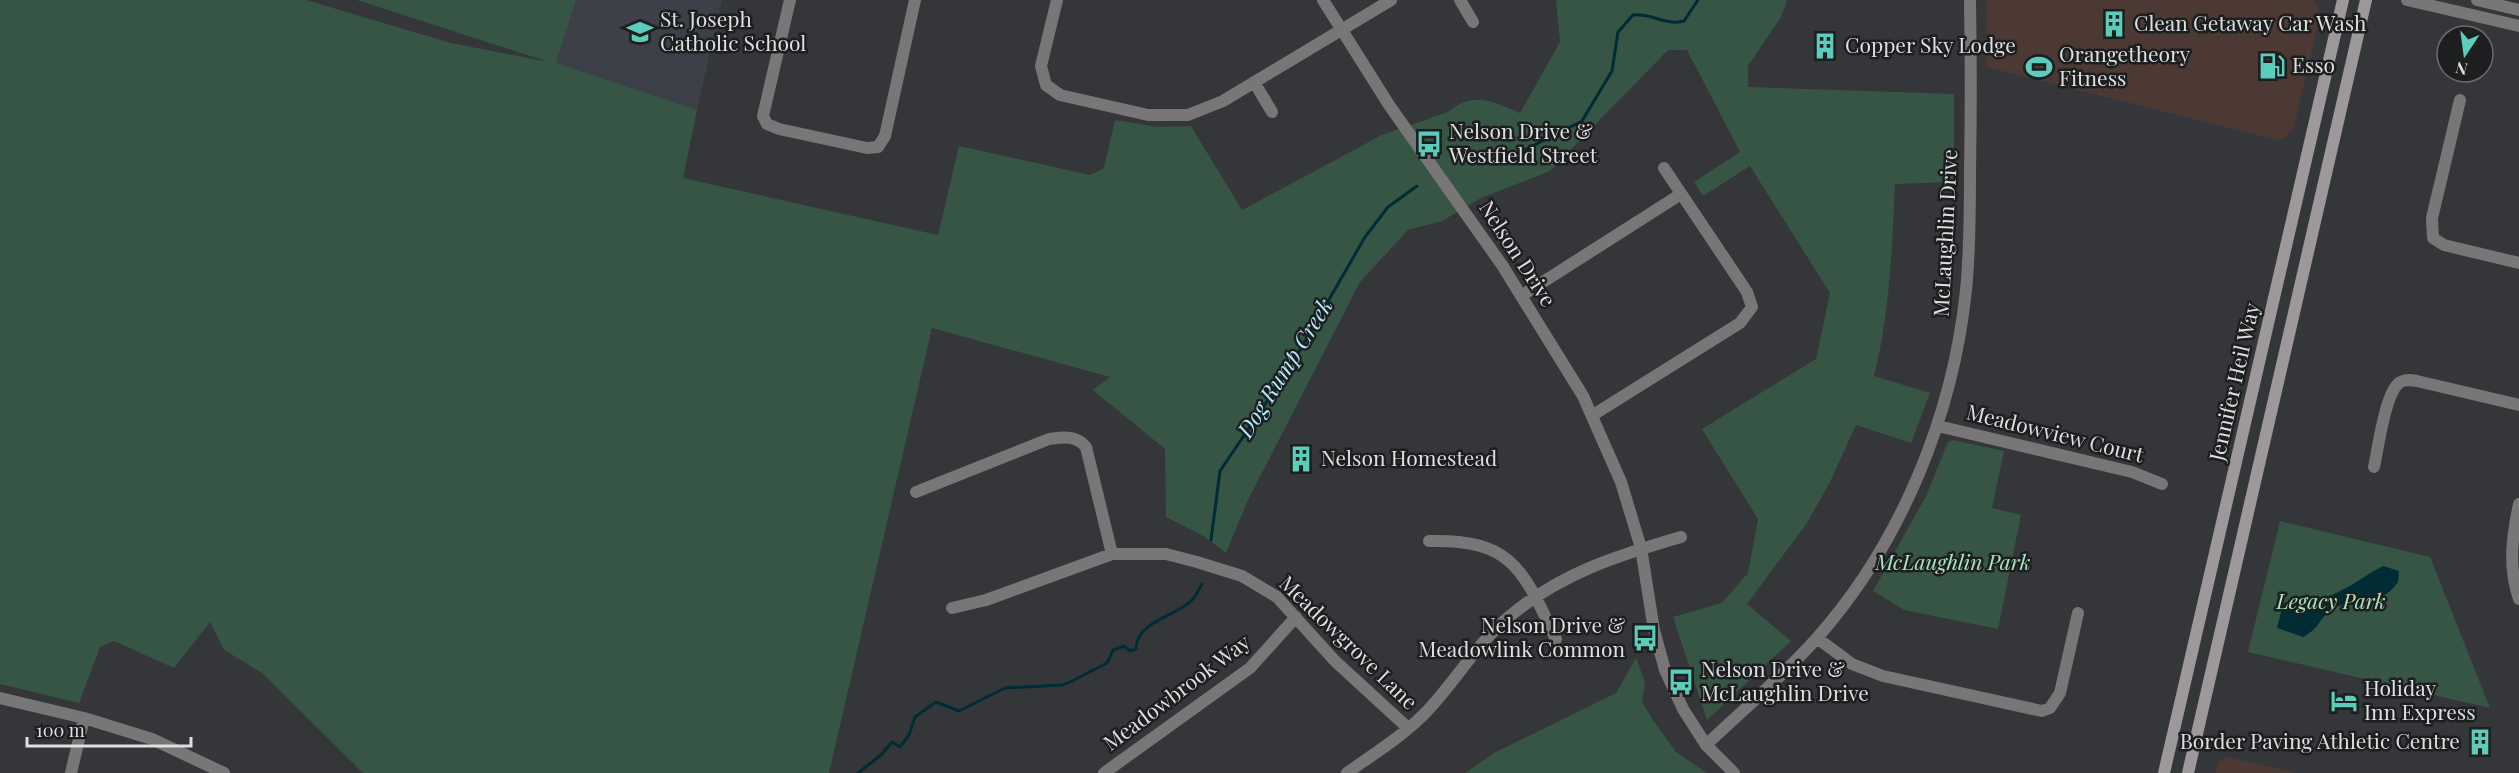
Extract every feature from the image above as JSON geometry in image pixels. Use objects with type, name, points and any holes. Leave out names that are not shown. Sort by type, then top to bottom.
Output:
[{"type":"main road","name":"Jennifer Heil Way","points":[[2164,773],[2343,0]]},
{"type":"main road","name":"Jennifer Heil Way","points":[[2188,773],[2366,0]]},
{"type":"street","points":[[790,0],[763,116],[767,124],[778,129],[867,148],[878,147],[885,136],[915,0]]},
{"type":"street","points":[[1057,0],[1041,66],[1046,85],[1060,94],[1148,115],[1167,116],[1188,115],[1206,109],[1391,0]]},
{"type":"street","name":"Nelson Drive","points":[[1323,0],[1389,105],[1463,207],[1521,296],[1593,416],[1621,482],[1641,548],[1654,630],[1665,670],[1683,709],[1706,745],[1734,773]]},
{"type":"street","points":[[1460,0],[1473,22]]},
{"type":"street","name":"McLaughlin Drive","points":[[1706,745],[1817,638],[1861,581],[1889,535],[1938,426],[1958,345],[1970,236],[1970,0]]},
{"type":"street","points":[[2407,0],[2519,26]]},
{"type":"street","points":[[2477,0],[2519,10]]},
{"type":"street","points":[[1254,82],[1272,112]]},
{"type":"street","points":[[2460,100],[2432,218],[2433,238],[2444,245],[2519,262]]},
{"type":"street","points":[[1593,416],[1740,323],[1752,308],[1747,292],[1664,168]]},
{"type":"street","points":[[1521,296],[1682,194]]},
{"type":"street","points":[[2374,467],[2390,398],[2399,383],[2409,380],[2417,381],[2519,405]]},
{"type":"street","name":"Meadowview Court","points":[[1938,426],[2132,472],[2162,484]]},
{"type":"street","points":[[916,492],[1049,438],[1071,437],[1080,440],[1086,447],[1112,554]]},
{"type":"street","points":[[2519,504],[2511,550],[2512,569],[2519,599]]},
{"type":"street","points":[[1347,773],[1408,728],[1429,709],[1494,630],[1536,596],[1559,581],[1590,566],[1641,548],[1682,537]]},
{"type":"street","points":[[1429,541],[1452,541],[1499,553],[1519,568],[1536,596],[1556,639]]},
{"type":"street","name":"Meadowgrove Lane","points":[[952,608],[997,596],[1112,554],[1166,554],[1229,571],[1268,590],[1296,616],[1351,677],[1408,728]]},
{"type":"street","points":[[1817,638],[1852,664],[1883,676],[2042,711],[2050,708],[2060,693],[2078,613]]},
{"type":"street","name":"Meadowbrook Way","points":[[1104,773],[1250,668],[1296,616]]},
{"type":"street","points":[[0,698],[84,718],[152,739],[224,773]]},
{"type":"street","points":[[71,773],[84,718]]},
{"type":"shaded area","name":"St. Joseph Catholic School","points":[[576,0],[722,0],[697,110],[556,63]]},
{"type":"shaded area","points":[[1986,0],[2314,0],[2321,12],[2294,127],[2286,137],[2277,140],[1986,67]]},
{"type":"shaded area","points":[[2227,757],[2297,773],[2215,773],[2220,760]]},
{"type":"green space","points":[[0,0],[306,0],[451,43],[549,62],[357,0],[576,0],[556,63],[697,110],[683,178],[938,235],[959,146],[1090,175],[1104,168],[1115,120],[1157,127],[1191,126],[1242,210],[1382,135],[1448,112],[1467,101],[1493,102],[1520,113],[1560,42],[1556,0],[1787,0],[1781,17],[1748,66],[1748,87],[1954,94],[1954,182],[1895,184],[1887,304],[1874,376],[1930,393],[1911,443],[1856,425],[1830,482],[1807,523],[1747,604],[1791,641],[1707,720],[1673,617],[1722,603],[1748,573],[1758,519],[1702,429],[1816,359],[1830,293],[1750,166],[1703,196],[1694,182],[1740,152],[1687,50],[1668,50],[1550,171],[1481,198],[1442,221],[1408,230],[1360,282],[1247,502],[1226,553],[1205,537],[1166,517],[1165,449],[1093,390],[1110,377],[932,328],[829,773],[363,773],[262,673],[224,650],[210,622],[174,668],[114,641],[100,647],[79,703],[0,684]]},
{"type":"green space","name":"McLaughlin Park","points":[[1953,440],[2004,451],[1992,508],[2021,515],[1998,629],[1904,610],[1873,591],[1926,496],[1948,442]]},
{"type":"green space","name":"Legacy Park","points":[[2280,521],[2430,557],[2490,708],[2248,652]]},
{"type":"green space","points":[[1636,658],[1645,682],[1642,702],[1653,720],[1676,752],[1707,773],[1465,773],[1494,753],[1616,693]]},
{"type":"water","points":[[2383,566],[2399,571],[2398,582],[2382,597],[2338,606],[2326,614],[2313,630],[2303,637],[2277,628],[2283,604],[2297,599],[2321,598],[2334,594]]},
{"type":"waterway","name":"Dog Rump Creek","points":[[1480,163],[1497,164],[1582,121],[1612,71],[1618,32],[1633,15],[1671,22],[1684,21],[1698,0]]},
{"type":"waterway","name":"Dog Rump Creek","points":[[1211,540],[1220,471],[1289,369],[1365,237],[1388,207],[1417,186]]},
{"type":"waterway","name":"Dog Rump Creek","points":[[858,773],[881,755],[892,742],[900,747],[909,735],[915,717],[936,702],[959,711],[1005,688],[1063,685],[1107,663],[1113,650],[1124,646],[1130,651],[1136,649],[1142,632],[1158,620],[1185,606],[1202,584]]},
{"type":"place","name":"Clean Getaway Car Wash","points":[[2114,24]]},
{"type":"place","name":"St. Joseph Catholic School","points":[[640,32]]},
{"type":"place","name":"Copper Sky Lodge","points":[[1825,46]]},
{"type":"place","name":"Esso","points":[[2272,66]]},
{"type":"place","name":"Orangetheory Fitness","points":[[2039,67]]},
{"type":"place","name":"Nelson Drive & Westfield Street","points":[[1429,144]]},
{"type":"place","name":"Nelson Homestead","points":[[1301,459]]},
{"type":"place","name":"Nelson Drive & Meadowlink Common","points":[[1645,638]]},
{"type":"place","name":"Nelson Drive & McLaughlin Drive","points":[[1681,682]]},
{"type":"place","name":"Holiday Inn Express","points":[[2344,701]]},
{"type":"place","name":"Border Paving Athletic Centre","points":[[2480,742]]}]
